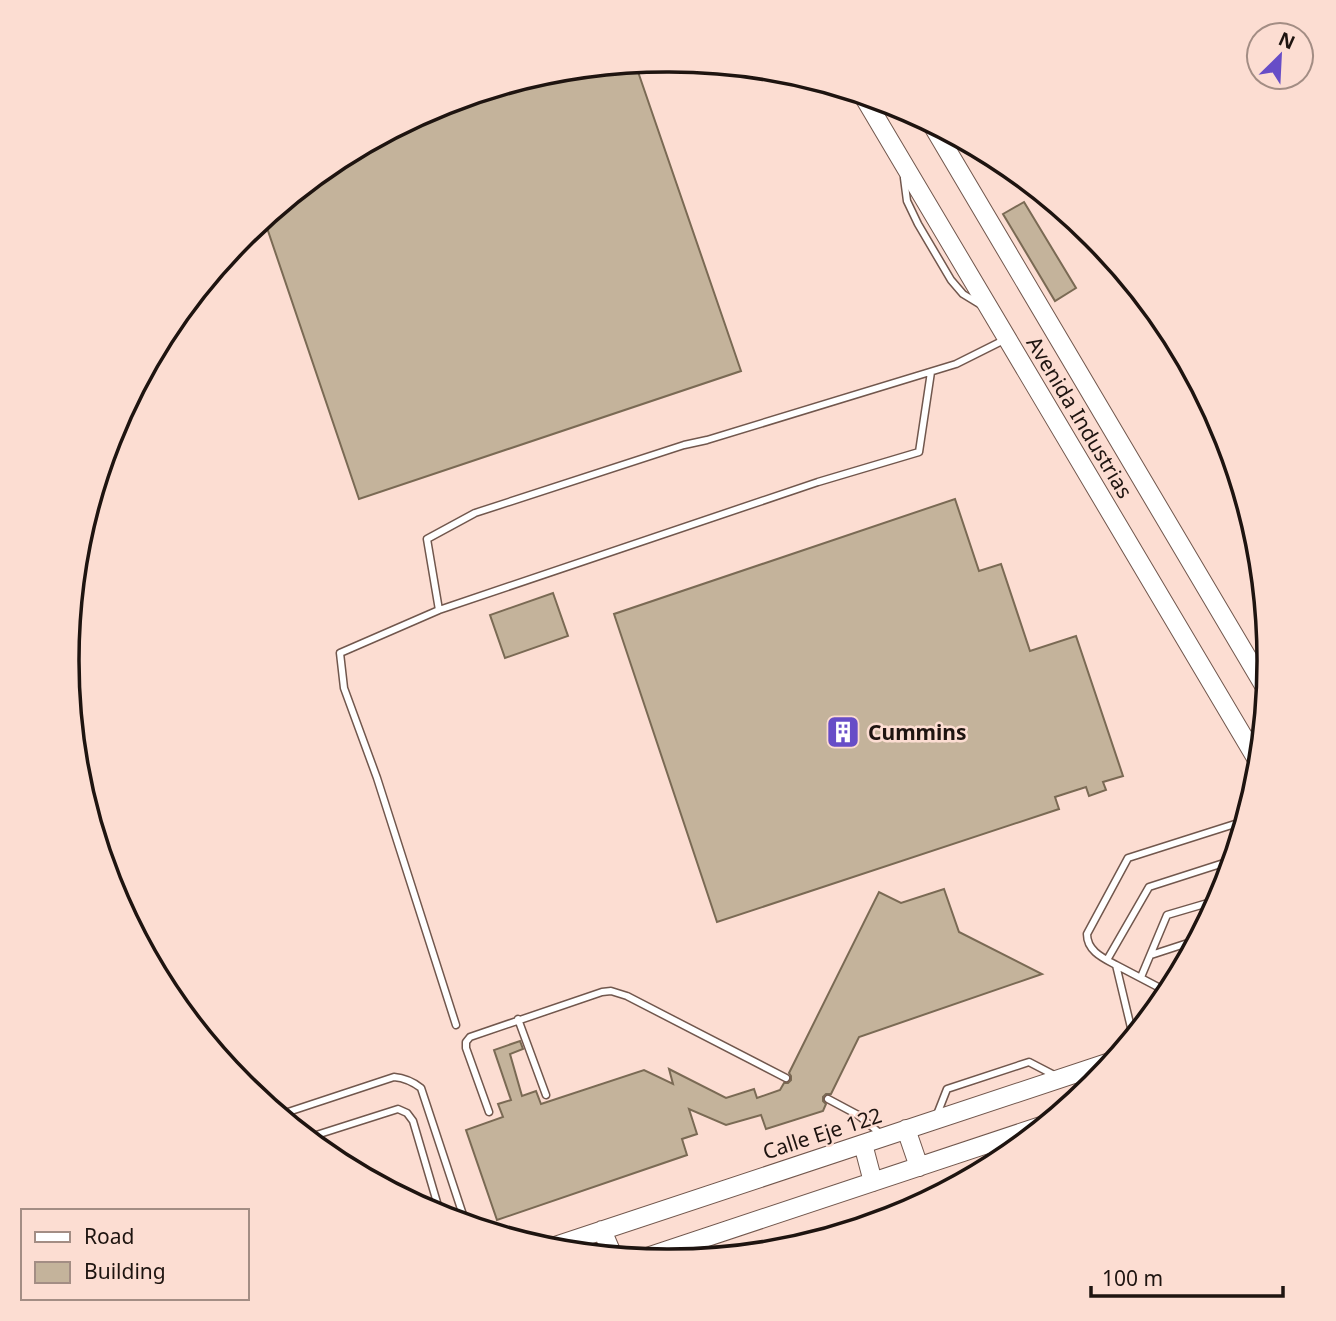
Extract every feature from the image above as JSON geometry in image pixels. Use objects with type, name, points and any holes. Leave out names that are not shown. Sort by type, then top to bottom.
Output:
[{"type":"main road","name":"Avenida Industrias","points":[[870,108],[1250,748]]},
{"type":"main road","name":"Avenida Industrias","points":[[940,139],[1256,674]]},
{"type":"main road","name":"Calle Eje 122","points":[[570,1241],[1093,1067]]},
{"type":"main road","points":[[906,1129],[919,1167]]},
{"type":"main road","points":[[671,1249],[1018,1134]]},
{"type":"main road","points":[[863,1144],[873,1182]]},
{"type":"main road","points":[[602,1230],[609,1246]]},
{"type":"lane","points":[[439,610],[427,539],[475,513],[684,445],[956,364],[1007,339]]},
{"type":"lane","points":[[456,1025],[377,778],[344,688],[340,653],[439,610],[818,482],[919,453],[931,372]]},
{"type":"lane","points":[[1159,987],[1092,950],[1087,934],[1128,858],[1234,824]]},
{"type":"lane","points":[[1107,960],[1149,887],[1221,864]]},
{"type":"lane","points":[[1141,977],[1167,915],[1204,904]]},
{"type":"lane","points":[[1151,955],[1184,944]]},
{"type":"lane","points":[[1116,965],[1130,1025]]},
{"type":"lane","points":[[489,1112],[466,1048],[470,1037],[602,992],[619,992],[786,1078]]},
{"type":"lane","points":[[518,1019],[545,1095]]},
{"type":"lane","points":[[935,1120],[947,1089],[1017,1065],[1029,1062],[1061,1078]]},
{"type":"lane","points":[[290,1111],[394,1077],[414,1082],[421,1088],[462,1211]]},
{"type":"lane","points":[[828,1099],[858,1115],[883,1137]]},
{"type":"lane","points":[[319,1134],[398,1109],[407,1113],[413,1121],[436,1201]]},
{"type":"building","points":[[638,73],[741,371],[359,499],[268,230],[310,193],[341,171],[408,132],[443,117],[479,103],[553,83]]},
{"type":"building","points":[[1024,202],[1076,288],[1055,301],[1003,214]]},
{"type":"building","name":"Cummins","points":[[955,499],[979,571],[1001,564],[1030,651],[1076,636],[1123,776],[1103,782],[1106,790],[1089,796],[1086,787],[1055,797],[1059,809],[717,922],[614,614]]},
{"type":"building","points":[[553,593],[568,636],[505,658],[490,615]]},
{"type":"building","points":[[944,889],[959,932],[1042,974],[859,1037],[831,1094],[823,1097],[826,1104],[823,1111],[766,1129],[761,1115],[726,1125],[689,1109],[697,1134],[682,1139],[687,1155],[497,1220],[466,1130],[503,1117],[498,1104],[511,1100],[494,1050],[520,1041],[523,1049],[510,1054],[522,1096],[536,1091],[541,1104],[644,1070],[673,1084],[669,1069],[726,1098],[754,1089],[757,1098],[780,1090],[784,1083],[791,1080],[789,1073],[879,892],[901,903]]},
{"type":"place","name":"Cummins","points":[[843,732]]}]
